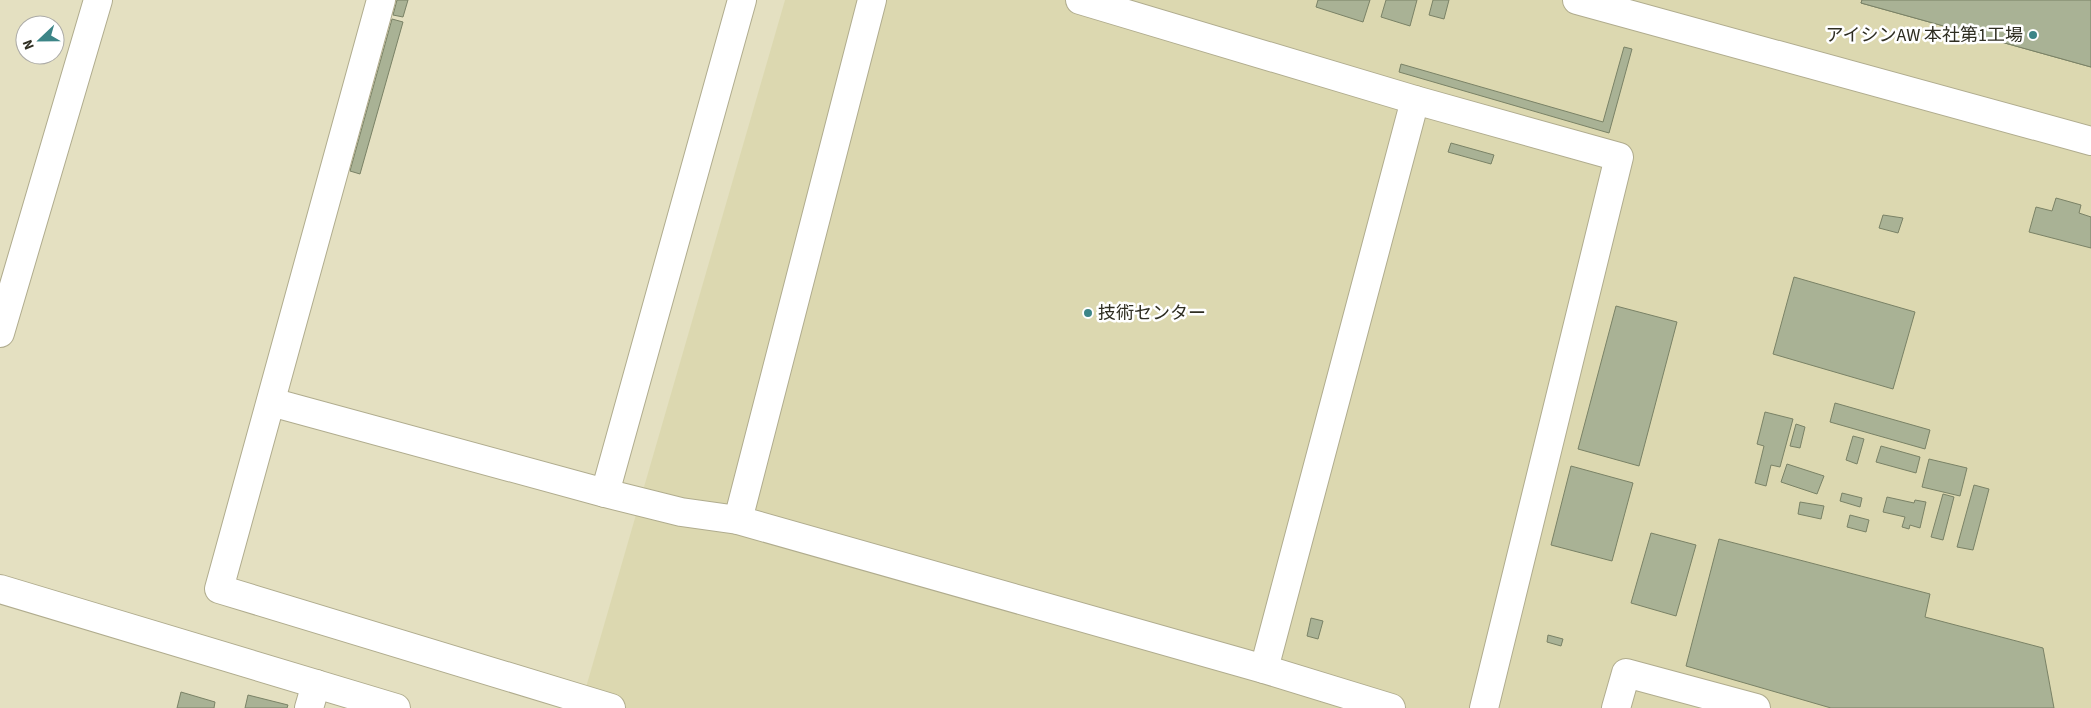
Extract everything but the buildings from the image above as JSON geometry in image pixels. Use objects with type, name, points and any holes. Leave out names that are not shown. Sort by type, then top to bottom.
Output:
[{"type":"street","points":[[0,333],[98,0]]},
{"type":"street","points":[[381,0],[219,590],[611,708]]},
{"type":"street","points":[[605,493],[742,0]]},
{"type":"street","points":[[738,520],[872,0]]},
{"type":"street","points":[[1080,0],[1415,100],[1619,157],[1484,708]]},
{"type":"street","points":[[1577,0],[2091,141]]},
{"type":"street","points":[[1264,669],[1415,100]]},
{"type":"street","points":[[271,402],[605,493],[681,512],[738,520],[1264,669],[1391,708]]},
{"type":"street","points":[[0,589],[312,696],[396,708]]},
{"type":"street","points":[[1616,708],[1626,673],[1756,708]]},
{"type":"shaded area","points":[[785,0],[2091,0],[2091,708],[580,708]]},
{"type":"place","name":"アイシンAW 本社第1工場","points":[[2033,35]]},
{"type":"place","name":"技術センター","points":[[1088,313]]}]
